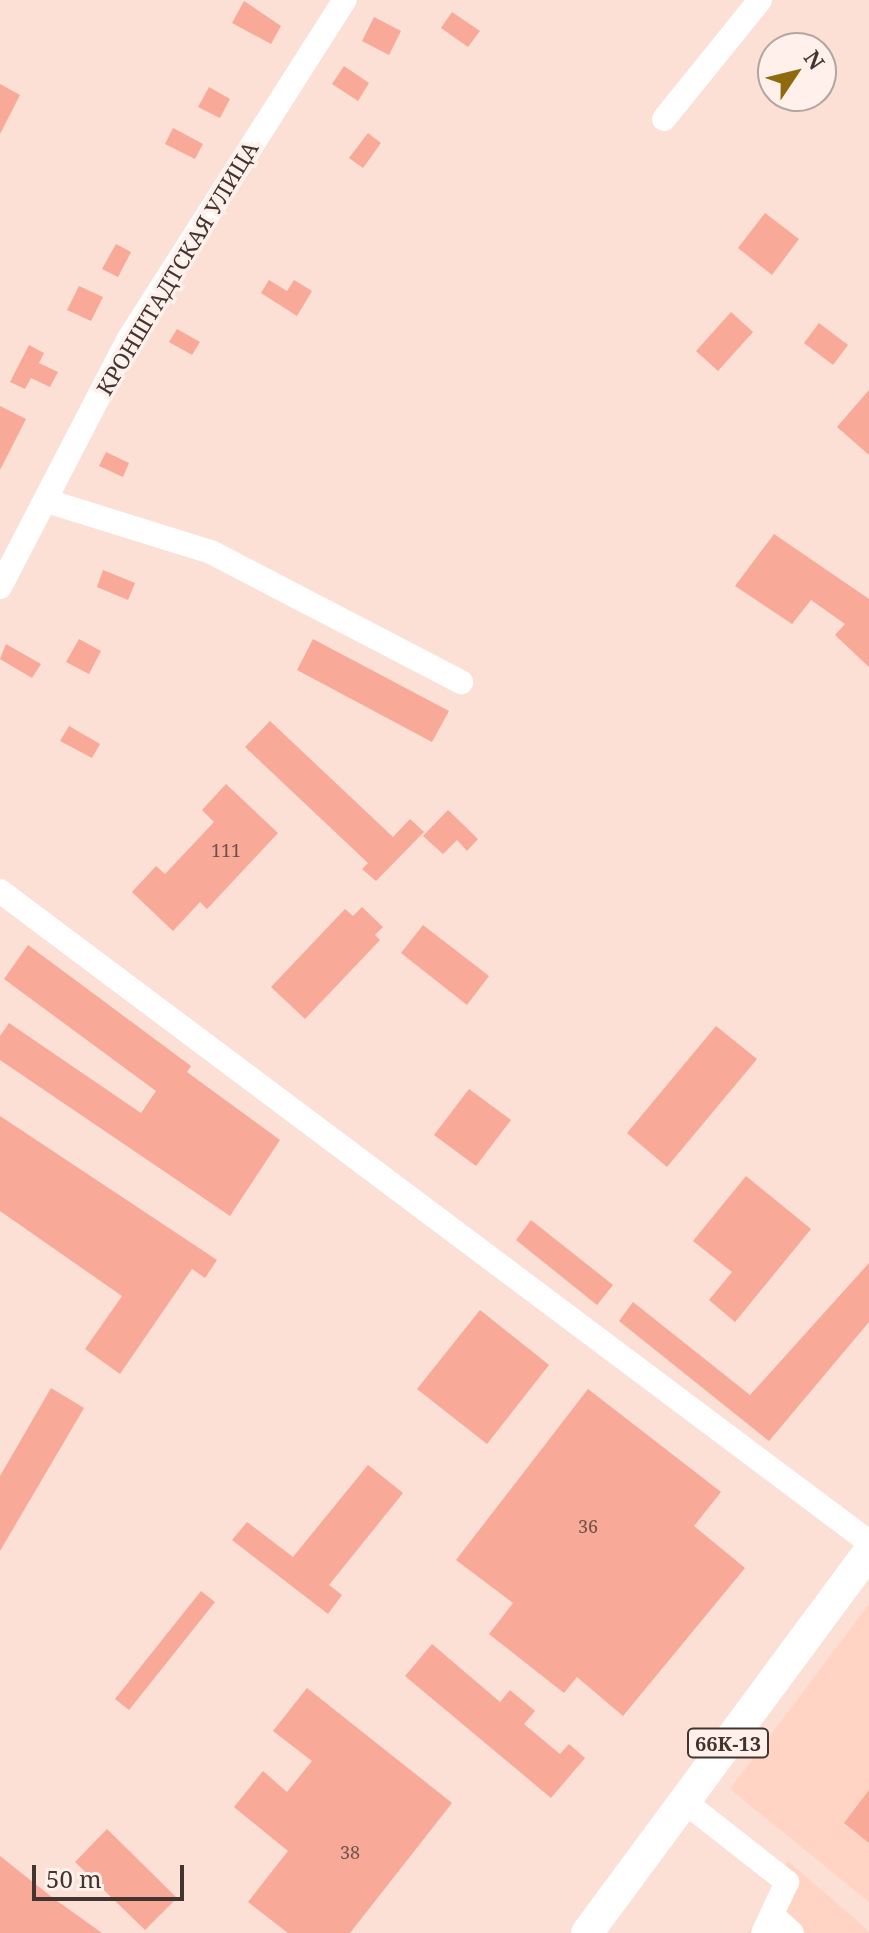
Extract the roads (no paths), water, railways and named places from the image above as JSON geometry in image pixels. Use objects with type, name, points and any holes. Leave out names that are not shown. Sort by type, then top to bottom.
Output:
[{"type":"main road","name":"66К-13","points":[[587,1933],[869,1552]]},
{"type":"street","name":"КРОНШТАДТСКАЯ УЛИЦА","points":[[0,587],[128,340],[345,0]]},
{"type":"street","points":[[664,119],[760,0]]},
{"type":"street","points":[[47,501],[211,552],[461,682]]},
{"type":"street","points":[[0,891],[869,1542]]},
{"type":"street","points":[[685,1802],[787,1882],[767,1924],[792,1933]]}]
